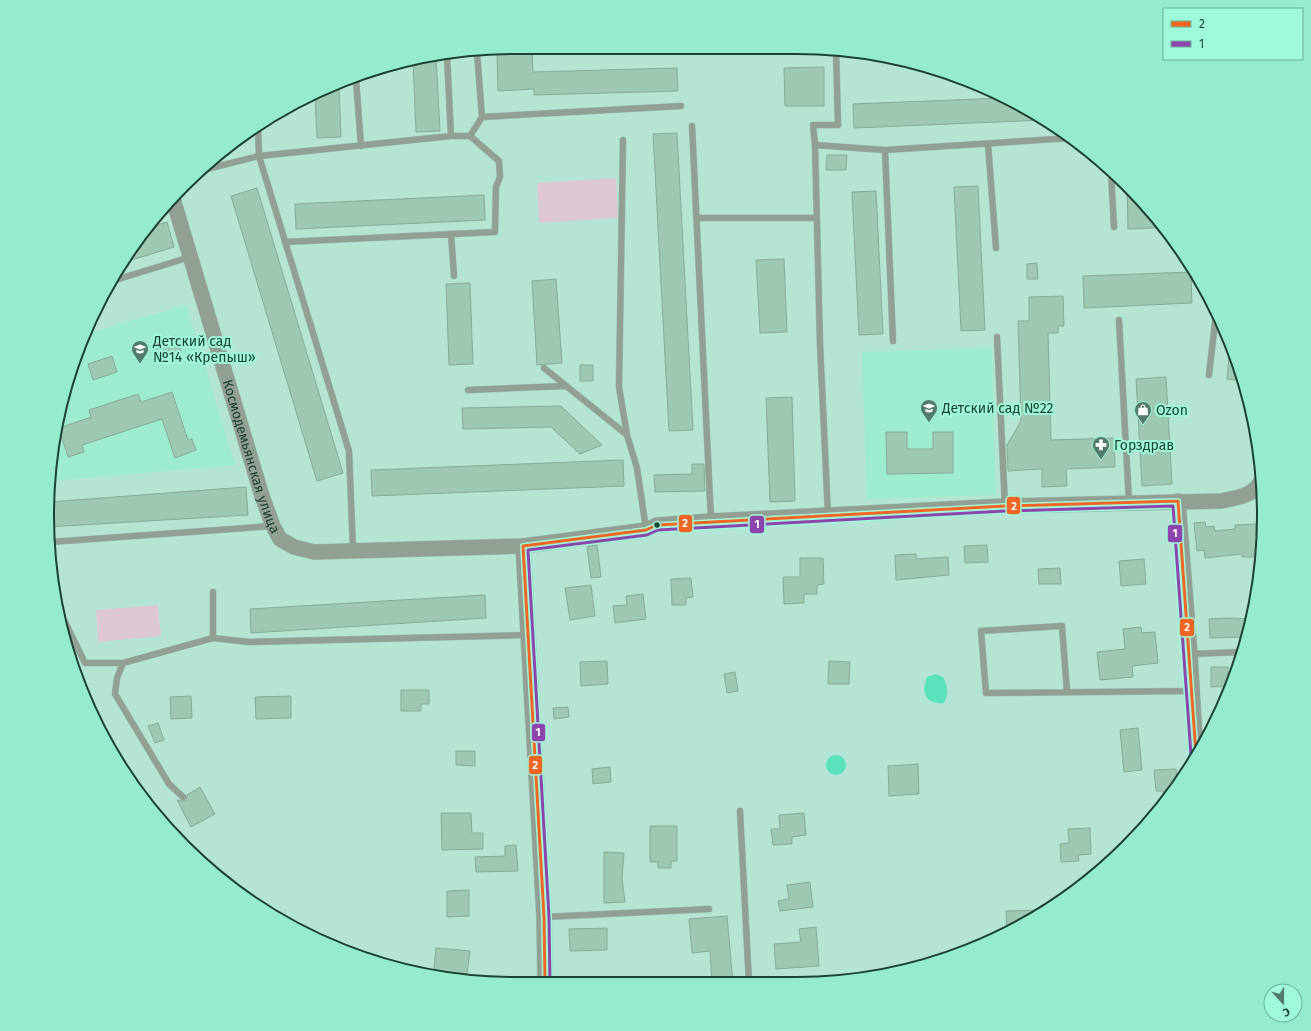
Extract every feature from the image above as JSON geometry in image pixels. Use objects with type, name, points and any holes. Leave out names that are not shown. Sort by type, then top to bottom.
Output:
[{"type":"street","name":"Космодемьянская улица","points":[[175,205],[273,526],[280,539],[294,547],[314,552],[353,552],[523,546],[646,530],[657,525],[711,521],[1005,506],[1221,501],[1243,496],[1256,487]]},
{"type":"street","points":[[1178,501],[1195,745]]},
{"type":"street","points":[[523,546],[544,917],[545,977]]},
{"type":"lane","points":[[470,136],[482,117],[477,56]]},
{"type":"lane","points":[[828,516],[816,218],[815,145],[813,125],[838,125],[836,56]]},
{"type":"lane","points":[[447,59],[452,136]]},
{"type":"lane","points":[[356,82],[361,146]]},
{"type":"lane","points":[[482,117],[681,106]]},
{"type":"lane","points":[[692,126],[698,218],[711,521]]},
{"type":"lane","points":[[258,133],[259,156],[349,451],[353,552]]},
{"type":"lane","points":[[213,168],[259,156],[452,136],[470,136],[499,161],[500,177],[496,188],[495,232],[286,242]]},
{"type":"lane","points":[[815,145],[885,150],[1062,139]]},
{"type":"lane","points":[[623,140],[619,387],[627,435],[637,468],[646,530]]},
{"type":"lane","points":[[988,144],[996,248]]},
{"type":"lane","points":[[885,150],[893,341]]},
{"type":"lane","points":[[1111,179],[1114,227]]},
{"type":"lane","points":[[698,218],[816,218]]},
{"type":"lane","points":[[451,234],[454,276]]},
{"type":"lane","points":[[120,278],[190,256]]},
{"type":"lane","points":[[1119,320],[1129,502]]},
{"type":"lane","points":[[1209,375],[1215,324]]},
{"type":"lane","points":[[997,337],[1005,506]]},
{"type":"lane","points":[[544,368],[627,435]]},
{"type":"lane","points":[[468,390],[565,386]]},
{"type":"lane","points":[[55,542],[273,526]]},
{"type":"lane","points":[[213,592],[213,638]]},
{"type":"lane","points":[[1067,692],[1062,626],[981,632],[986,694],[1192,691]]},
{"type":"lane","points":[[69,630],[85,663],[123,663],[213,638],[249,642],[529,635]]},
{"type":"lane","points":[[1190,654],[1236,652]]},
{"type":"lane","points":[[123,663],[117,678],[115,694],[169,784],[183,797]]},
{"type":"lane","points":[[740,811],[749,977]]},
{"type":"lane","points":[[544,917],[709,909]]},
{"type":"shaded area","points":[[616,178],[618,218],[539,223],[537,183]]},
{"type":"shaded area","name":"Детский сад №14 «Крепыш»","points":[[186,305],[235,465],[55,481],[63,425],[70,396],[78,367],[92,332]]},
{"type":"shaded area","name":"Детский сад №22","points":[[992,348],[996,495],[867,499],[862,352]]},
{"type":"shaded area","points":[[158,605],[161,636],[98,642],[96,610]]},
{"type":"shaded area","points":[[936,674],[943,677],[947,687],[947,696],[944,703],[932,702],[926,696],[924,688],[927,677]]},
{"type":"shaded area","points":[[836,755],[843,758],[846,765],[843,772],[836,775],[829,772],[826,765],[829,758]]},
{"type":"building","points":[[532,54],[533,72],[677,68],[678,91],[534,95],[534,89],[498,91],[497,55]]},
{"type":"building","points":[[436,61],[440,131],[416,132],[413,66]]},
{"type":"building","points":[[824,67],[824,106],[785,106],[784,68]]},
{"type":"building","points":[[339,89],[341,137],[317,138],[315,100]]},
{"type":"building","points":[[992,98],[1033,120],[854,128],[853,104]]},
{"type":"building","points":[[677,133],[693,430],[669,431],[653,134]]},
{"type":"building","points":[[827,155],[847,155],[846,170],[826,170]]},
{"type":"building","points":[[978,186],[985,330],[961,331],[954,187]]},
{"type":"building","points":[[257,188],[343,473],[317,481],[231,196]]},
{"type":"building","points":[[876,191],[883,334],[859,335],[852,192]]},
{"type":"building","points":[[484,195],[485,220],[296,229],[295,204]]},
{"type":"building","points":[[1127,195],[1155,227],[1155,228],[1128,229]]},
{"type":"building","points":[[167,222],[174,247],[131,260],[149,235],[158,224]]},
{"type":"building","points":[[784,259],[787,332],[760,333],[756,260]]},
{"type":"building","points":[[1037,263],[1038,279],[1027,279],[1027,264]]},
{"type":"building","points":[[1187,272],[1191,279],[1192,303],[1084,308],[1083,276]]},
{"type":"building","points":[[556,279],[562,363],[537,365],[532,281]]},
{"type":"building","points":[[470,283],[473,364],[449,365],[446,284]]},
{"type":"building","points":[[1063,296],[1064,326],[1058,326],[1058,333],[1048,333],[1051,440],[1114,438],[1115,467],[1066,469],[1067,486],[1042,487],[1042,469],[1008,471],[1007,445],[1021,421],[1018,321],[1029,321],[1029,297]]},
{"type":"building","points":[[176,336],[181,352],[157,361],[151,345]]},
{"type":"building","points":[[112,356],[117,372],[93,380],[88,364]]},
{"type":"building","points":[[1229,357],[1237,380],[1227,379]]},
{"type":"building","points":[[580,365],[593,365],[593,381],[580,381]]},
{"type":"building","points":[[1166,377],[1172,484],[1142,486],[1136,379]]},
{"type":"building","points":[[172,392],[188,440],[192,439],[196,450],[175,458],[162,419],[82,445],[84,452],[68,457],[61,435],[63,427],[91,417],[89,410],[138,394],[141,402]]},
{"type":"building","points":[[792,397],[795,501],[770,502],[766,398]]},
{"type":"building","points":[[561,406],[602,445],[580,454],[551,427],[463,429],[462,408]]},
{"type":"building","points":[[886,432],[907,432],[907,449],[933,449],[933,432],[953,432],[953,473],[887,474]]},
{"type":"building","points":[[623,460],[624,486],[372,496],[371,470]]},
{"type":"building","points":[[692,464],[704,464],[705,491],[655,492],[654,475],[692,474]]},
{"type":"building","points":[[246,487],[248,515],[54,527],[54,502]]},
{"type":"building","points":[[1205,522],[1206,527],[1214,526],[1215,531],[1235,529],[1235,525],[1256,524],[1255,557],[1242,557],[1242,554],[1205,558],[1204,550],[1197,551],[1194,523]]},
{"type":"building","points":[[597,545],[601,577],[591,578],[587,547]]},
{"type":"building","points":[[987,545],[988,562],[965,563],[964,546]]},
{"type":"building","points":[[916,554],[916,559],[948,557],[949,575],[896,580],[895,555]]},
{"type":"building","points":[[800,558],[823,558],[824,584],[817,585],[817,594],[804,594],[804,603],[784,604],[783,577],[800,577]]},
{"type":"building","points":[[1144,559],[1146,584],[1121,586],[1119,561]]},
{"type":"building","points":[[1060,568],[1061,584],[1039,584],[1038,569]]},
{"type":"building","points":[[691,578],[693,597],[686,598],[686,605],[672,605],[671,579]]},
{"type":"building","points":[[591,585],[595,616],[570,620],[565,588]]},
{"type":"building","points":[[643,594],[646,619],[615,623],[613,606],[627,605],[626,596]]},
{"type":"building","points":[[485,595],[486,618],[251,633],[250,609]]},
{"type":"building","points":[[1209,619],[1245,619],[1240,637],[1210,638]]},
{"type":"building","points":[[1141,627],[1142,633],[1155,632],[1158,663],[1132,666],[1133,677],[1100,680],[1097,652],[1125,649],[1123,629]]},
{"type":"building","points":[[607,661],[608,684],[581,686],[580,662]]},
{"type":"building","points":[[829,661],[850,662],[849,684],[828,684]]},
{"type":"building","points":[[1211,667],[1228,667],[1228,677],[1224,686],[1211,687]]},
{"type":"building","points":[[735,672],[738,691],[727,693],[724,674]]},
{"type":"building","points":[[401,690],[429,690],[429,704],[421,704],[421,711],[401,711]]},
{"type":"building","points":[[191,696],[192,718],[171,719],[170,697]]},
{"type":"building","points":[[291,696],[291,718],[256,719],[255,697]]},
{"type":"building","points":[[568,707],[569,717],[554,719],[553,708]]},
{"type":"building","points":[[158,723],[164,740],[155,743],[148,726]]},
{"type":"building","points":[[1138,728],[1142,770],[1124,772],[1120,730]]},
{"type":"building","points":[[456,751],[475,751],[475,766],[456,765]]},
{"type":"building","points":[[918,764],[919,794],[889,796],[888,766]]},
{"type":"building","points":[[610,767],[611,782],[593,784],[592,769]]},
{"type":"building","points":[[1176,769],[1176,776],[1163,794],[1163,791],[1156,791],[1154,770]]},
{"type":"building","points":[[200,787],[215,814],[191,827],[177,800],[185,801],[187,795]]},
{"type":"building","points":[[441,813],[471,813],[472,833],[483,833],[483,849],[442,850]]},
{"type":"building","points":[[804,813],[806,835],[792,837],[792,844],[773,845],[771,829],[780,829],[779,815]]},
{"type":"building","points":[[650,826],[677,826],[677,861],[671,861],[671,868],[658,868],[658,862],[650,862]]},
{"type":"building","points":[[1090,828],[1091,854],[1078,855],[1079,861],[1061,862],[1060,844],[1069,843],[1068,829]]},
{"type":"building","points":[[516,845],[518,871],[476,872],[475,857],[505,856],[505,846]]},
{"type":"building","points":[[604,852],[624,853],[622,878],[625,902],[604,903]]},
{"type":"building","points":[[810,882],[813,907],[780,911],[778,901],[789,899],[787,885]]},
{"type":"building","points":[[469,890],[469,916],[447,917],[447,891]]},
{"type":"building","points":[[1034,910],[1007,925],[1006,911]]},
{"type":"building","points":[[727,916],[732,977],[712,977],[710,951],[692,953],[689,919]]},
{"type":"building","points":[[816,927],[819,966],[776,969],[774,944],[801,942],[799,929]]},
{"type":"building","points":[[607,928],[607,950],[570,951],[569,929]]},
{"type":"building","points":[[436,948],[470,951],[467,974],[434,970]]},
{"type":"transit line","name":"2","points":[[1178,501],[1195,745]]},
{"type":"transit line","name":"2","points":[[523,546],[646,530],[657,525],[1005,506],[1178,501]]},
{"type":"transit line","name":"1","points":[[550,977],[549,917],[528,550],[647,535],[658,530],[1005,511],[1173,506],[1191,753]]},
{"type":"transit line","name":"2","points":[[523,546],[544,917],[545,977]]},
{"type":"place","name":"Детский сад №14 «Крепыш»","points":[[140,364]]},
{"type":"place","name":"Детский сад №22","points":[[929,423]]},
{"type":"place","name":"Ozon","points":[[1143,425]]},
{"type":"place","name":"Горздрав","points":[[1101,460]]}]
